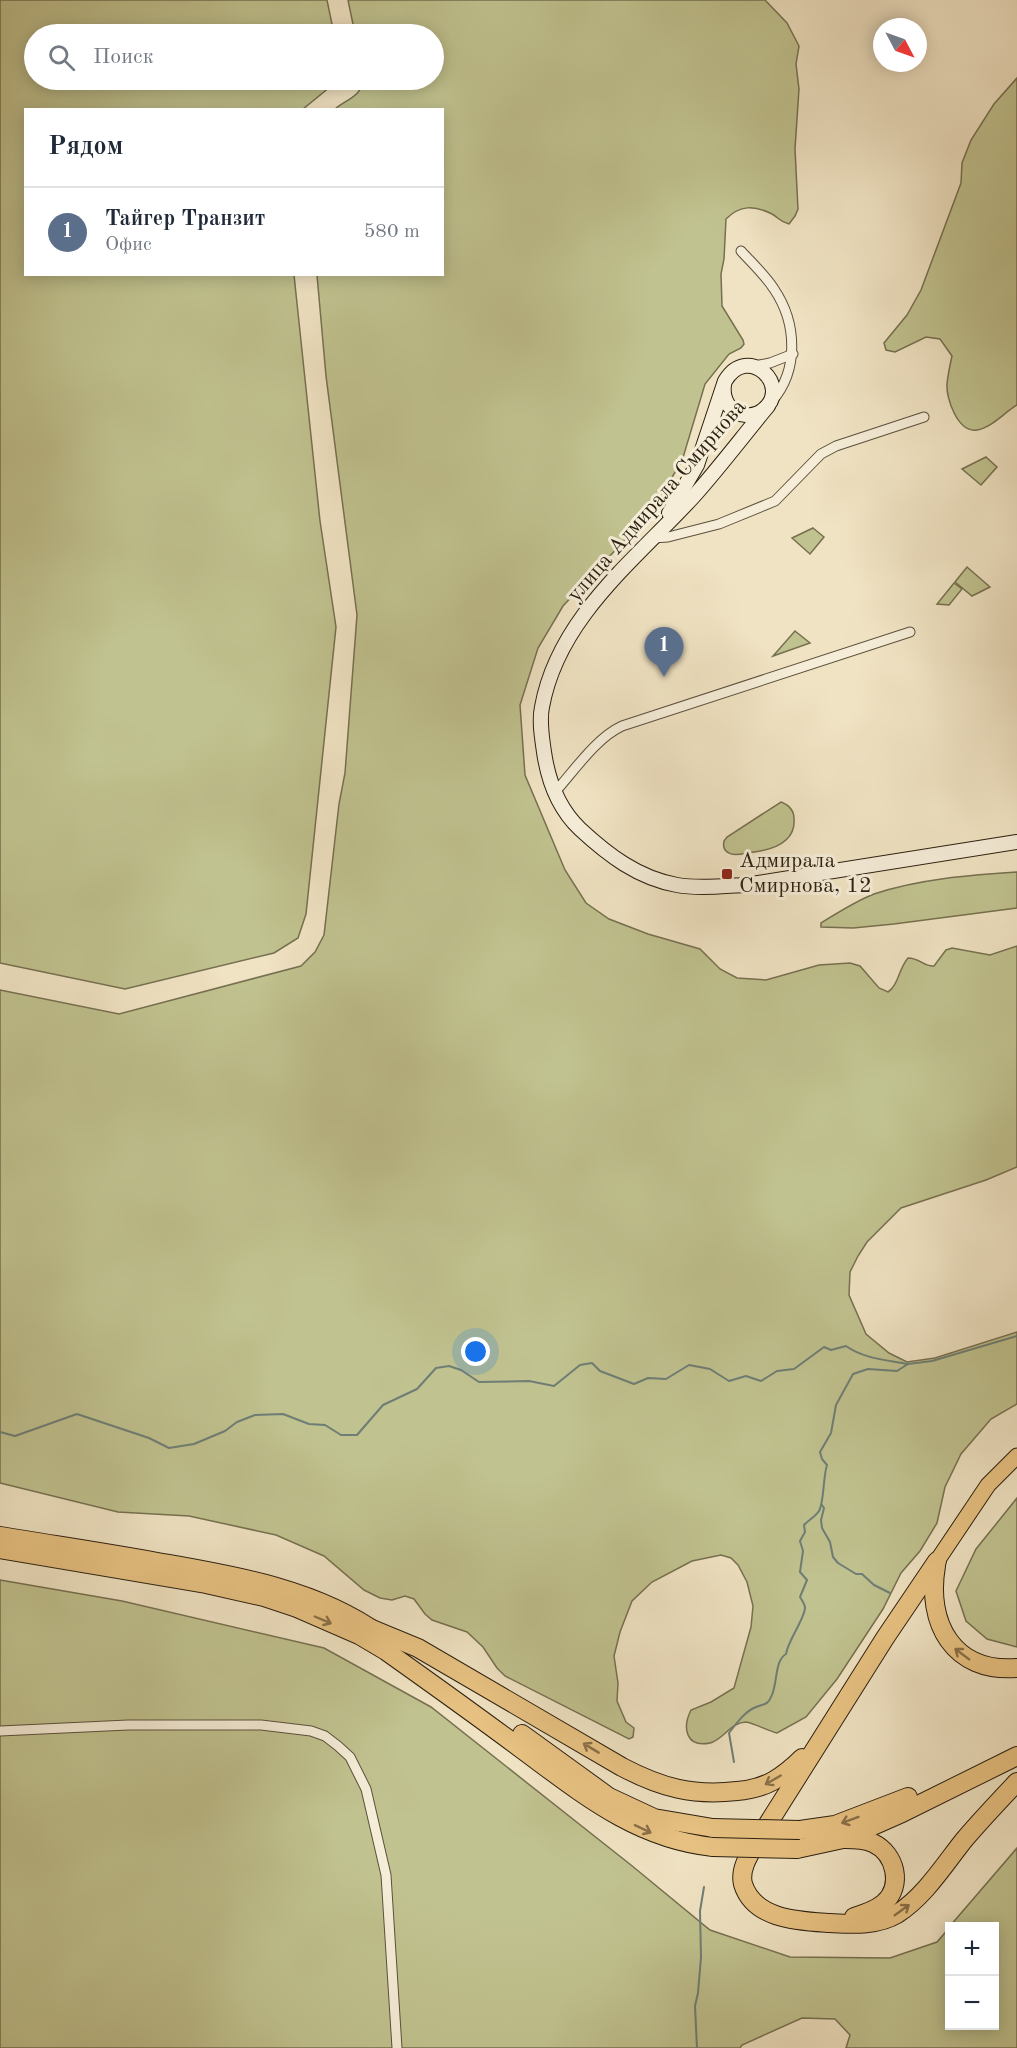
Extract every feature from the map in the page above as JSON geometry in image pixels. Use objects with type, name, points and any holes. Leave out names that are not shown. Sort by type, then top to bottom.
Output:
[{"type":"highway","points":[[0,1536],[174,1565],[265,1583],[333,1606],[372,1629],[609,1797],[654,1818],[713,1828],[800,1830],[835,1825],[896,1802],[1017,1742]]},
{"type":"highway","points":[[0,1549],[206,1584],[264,1597],[297,1608],[359,1635],[386,1651],[602,1808],[646,1831],[681,1842],[712,1847],[797,1849],[843,1839],[902,1813],[1017,1756]]},
{"type":"highway","points":[[937,1561],[934,1601],[939,1625],[954,1647],[968,1659],[989,1667],[1017,1668]]},
{"type":"highway","points":[[937,1561],[885,1638],[759,1838],[745,1862],[742,1872],[743,1883],[747,1893],[761,1907],[792,1920],[856,1925],[881,1921],[905,1908],[918,1897],[965,1838],[1017,1782]]},
{"type":"highway","points":[[372,1629],[418,1648],[622,1767],[656,1784],[688,1792],[712,1794],[760,1787],[790,1770],[819,1743]]},
{"type":"highway","points":[[826,1923],[850,1919],[884,1904],[895,1885],[892,1862],[883,1850],[864,1840],[843,1839]]},
{"type":"main road","points":[[937,1561],[988,1485],[1017,1456]]},
{"type":"street","name":"улица Адмирала Смирнова","points":[[741,251],[780,298],[790,333],[793,354],[791,366],[784,384],[768,406],[694,496],[588,608],[569,635],[553,666],[541,709],[546,765],[555,792],[575,824],[600,848],[640,873],[677,885],[709,887],[745,885],[1017,842]]},
{"type":"street","points":[[653,538],[697,465],[729,375],[735,369],[744,366],[770,363],[793,354]]},
{"type":"street","points":[[724,385],[723,393],[726,402],[737,413],[754,415],[768,406],[773,393],[771,380],[754,366]]},
{"type":"street","points":[[653,538],[668,537],[719,524],[775,501],[821,454],[836,446],[924,417]]},
{"type":"street","points":[[555,792],[600,741],[616,729],[910,632]]},
{"type":"street","points":[[0,1731],[128,1725],[261,1725],[311,1731],[325,1736],[338,1746],[350,1756],[366,1789],[386,1875],[397,2048]]},
{"type":"green space","points":[[0,0],[327,0],[332,24],[24,24],[24,90],[326,90],[304,108],[24,108],[24,276],[294,276],[320,521],[336,627],[306,914],[298,938],[274,953],[125,989],[0,963]]},
{"type":"green space","points":[[348,0],[765,0],[787,23],[799,46],[796,64],[799,89],[795,149],[798,209],[789,224],[772,214],[753,208],[737,211],[726,219],[721,274],[722,306],[744,344],[729,354],[705,384],[682,461],[657,502],[563,606],[538,648],[520,705],[525,775],[565,870],[586,903],[609,919],[648,934],[700,949],[720,969],[737,978],[766,980],[819,965],[850,963],[860,966],[879,988],[888,992],[894,986],[908,958],[934,966],[946,950],[952,948],[990,955],[1017,946],[1017,1167],[986,1180],[901,1208],[867,1242],[858,1256],[850,1272],[849,1295],[866,1334],[889,1353],[907,1362],[935,1358],[1017,1332],[1017,1404],[991,1419],[961,1454],[945,1487],[937,1523],[920,1551],[901,1573],[883,1609],[837,1679],[806,1717],[777,1733],[746,1722],[736,1725],[710,1743],[696,1742],[688,1735],[687,1723],[691,1710],[711,1702],[734,1688],[751,1627],[753,1606],[747,1582],[738,1565],[731,1558],[721,1555],[692,1561],[652,1582],[632,1601],[614,1656],[618,1683],[617,1701],[626,1722],[634,1728],[633,1737],[629,1739],[505,1676],[483,1647],[467,1632],[432,1620],[414,1599],[405,1596],[392,1600],[380,1598],[364,1590],[324,1556],[276,1535],[189,1516],[118,1512],[0,1483],[0,990],[119,1014],[301,966],[315,952],[324,935],[339,804],[345,773],[357,615],[326,376],[317,276],[444,276],[444,108],[336,108],[360,90],[444,90],[444,24],[353,24]]},
{"type":"green space","points":[[1017,78],[1017,405],[982,429],[970,430],[959,421],[951,406],[947,384],[952,356],[940,339],[926,337],[895,352],[886,350],[884,343],[907,315],[921,290],[961,183],[962,163],[971,140],[994,104]]},
{"type":"green space","points":[[986,457],[997,467],[981,485],[962,469]]},
{"type":"green space","points":[[813,528],[824,537],[810,554],[792,538]]},
{"type":"green space","points":[[967,567],[990,587],[972,596],[955,582]]},
{"type":"green space","points":[[954,583],[962,589],[949,605],[937,604]]},
{"type":"green space","points":[[795,631],[810,643],[773,656]]},
{"type":"green space","points":[[781,802],[790,808],[794,816],[793,828],[786,841],[772,848],[755,852],[735,855],[726,851],[724,841],[727,837]]},
{"type":"green space","points":[[1017,872],[1017,908],[853,928],[821,927],[821,923],[854,904],[891,889],[945,878]]},
{"type":"green space","points":[[1017,1498],[1017,1647],[987,1639],[966,1621],[956,1591],[976,1549]]},
{"type":"green space","points":[[0,1580],[122,1601],[324,1648],[431,1707],[710,1930],[790,1957],[890,1958],[937,1942],[945,1933],[945,2030],[999,2030],[999,1922],[953,1922],[1017,1848],[1017,2048],[846,2048],[850,2035],[835,2019],[802,2018],[742,2045],[740,2048],[0,2048]]},
{"type":"waterway","points":[[734,1762],[729,1733],[748,1711],[770,1700],[778,1667],[805,1611],[800,1597],[807,1580],[800,1572],[803,1551],[800,1541],[805,1532],[804,1525],[816,1515],[821,1507],[827,1465],[820,1452],[831,1433],[836,1405],[853,1374],[868,1369],[897,1371],[908,1364],[932,1361],[1017,1336]]},
{"type":"waterway","points":[[0,1432],[15,1436],[77,1414],[149,1438],[169,1448],[194,1444],[255,1415],[283,1414],[309,1424],[325,1425],[341,1435],[357,1435],[383,1405],[417,1389],[436,1368],[449,1366],[461,1370],[479,1382],[529,1381],[554,1386],[580,1365],[592,1363],[600,1371],[634,1384],[648,1378],[666,1379],[689,1365],[710,1369],[729,1381],[746,1376],[761,1381],[777,1371],[794,1369],[824,1347],[831,1350],[846,1346],[868,1356],[908,1364]]},
{"type":"waterway","points":[[822,1505],[824,1508],[822,1528],[830,1542],[833,1557],[838,1563],[856,1574],[862,1574],[874,1585],[890,1593]]},
{"type":"waterway","points":[[697,2048],[695,2006],[701,1957],[700,1911],[704,1887]]},
{"type":"place","name":"Тайгер Транзит","points":[[664,677]]},
{"type":"place","name":"Адмирала Смирнова, 12","points":[[727,874]]}]
